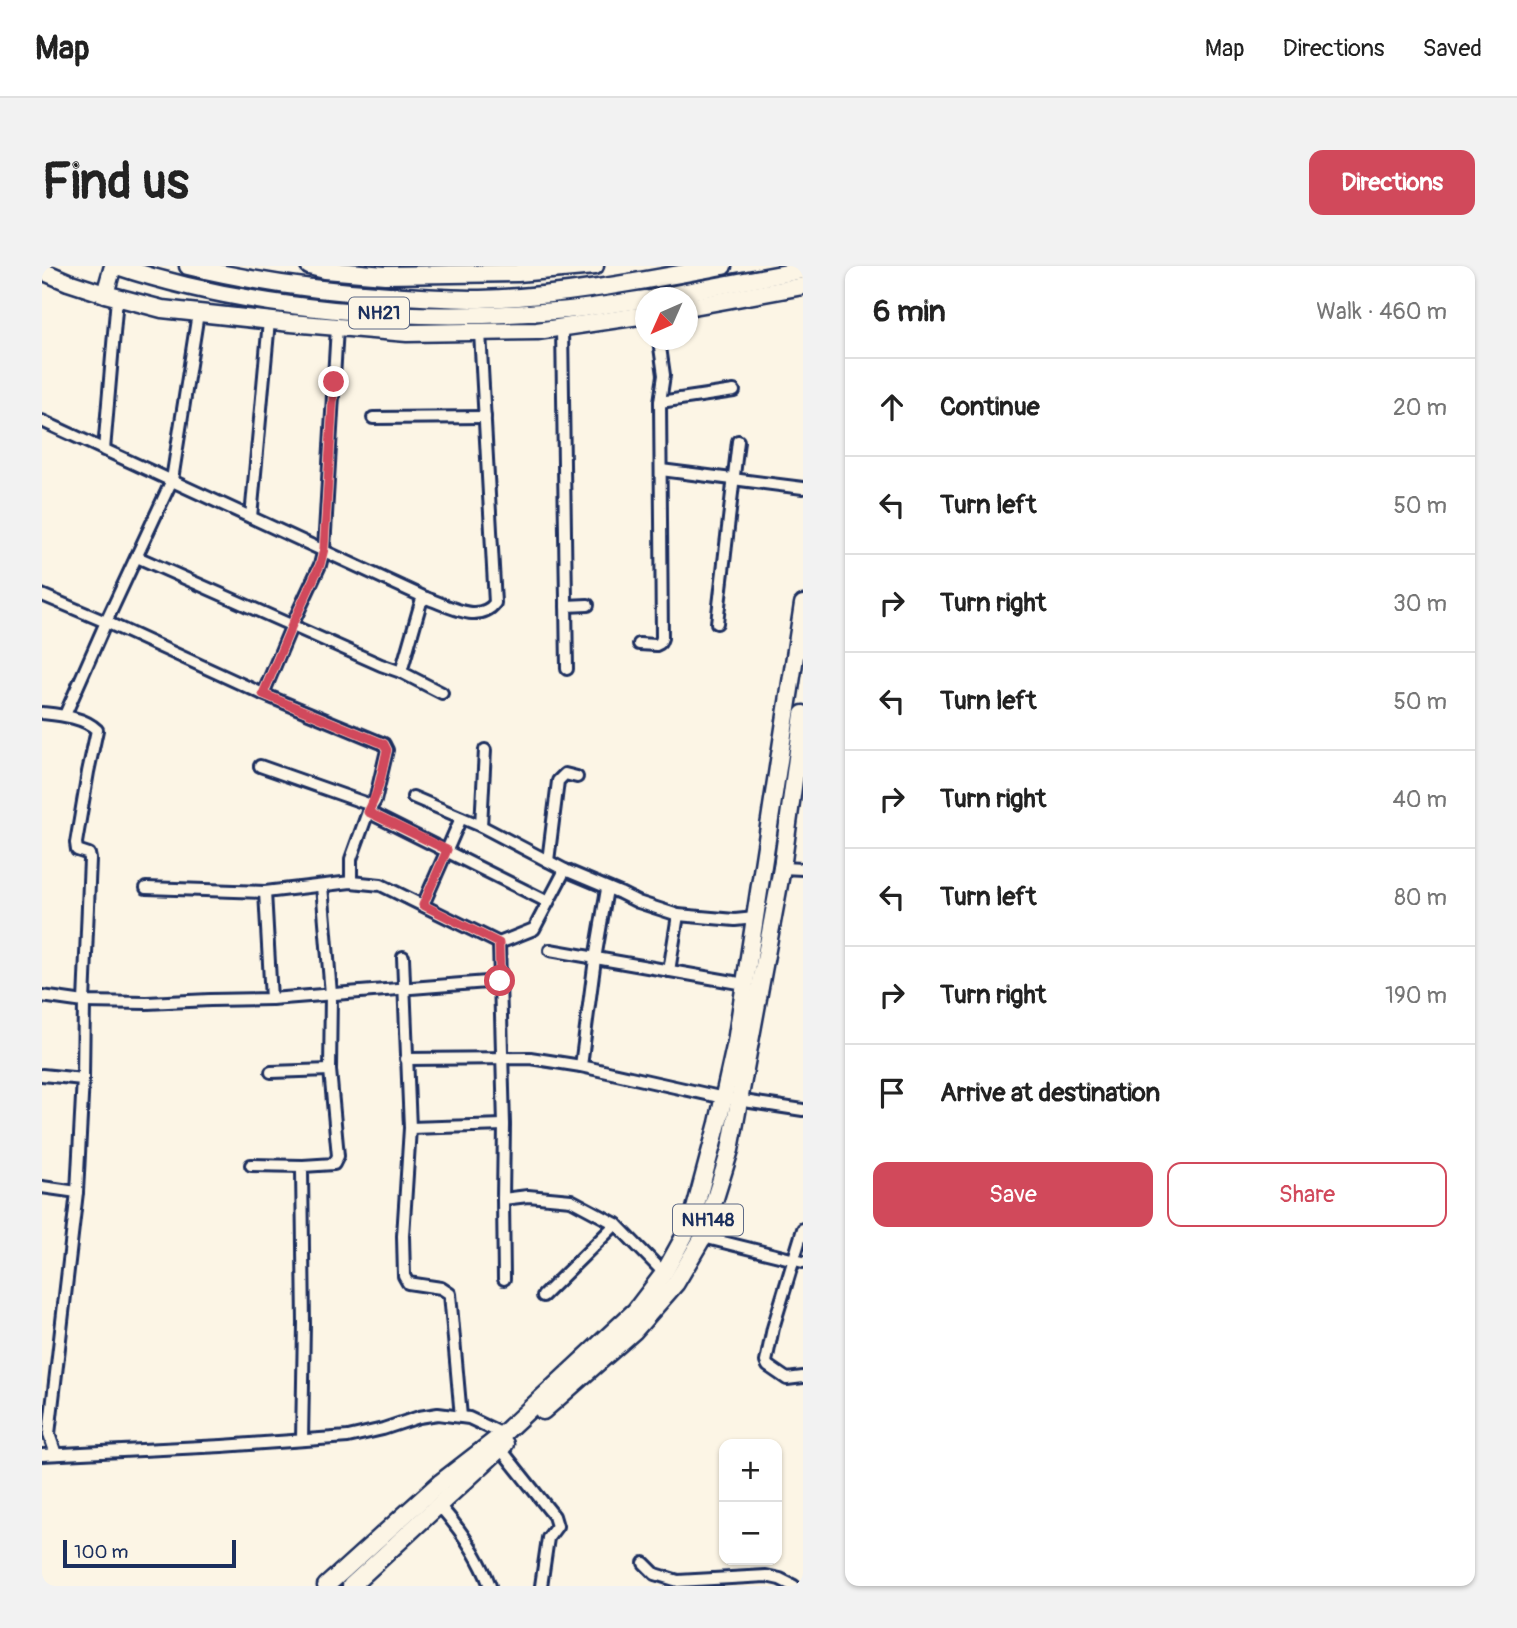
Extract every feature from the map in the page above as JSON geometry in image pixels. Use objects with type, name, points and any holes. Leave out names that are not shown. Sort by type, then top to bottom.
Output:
[{"type":"highway","points":[[111,296],[115,266]]},
{"type":"highway","name":"NH21","points":[[115,266],[212,292],[332,310],[490,315],[558,311],[635,300]]},
{"type":"highway","name":"NH21","points":[[188,266],[277,284],[346,292],[480,299],[557,293],[723,266]]},
{"type":"highway","points":[[309,266],[385,275],[518,273],[595,266]]},
{"type":"highway","points":[[698,290],[803,270]]},
{"type":"highway","points":[[42,271],[111,296],[162,309],[407,333],[537,331],[635,317]]},
{"type":"highway","points":[[698,305],[803,286]]},
{"type":"highway","name":"NH148","points":[[326,1586],[441,1482],[501,1441],[634,1331],[676,1283],[703,1237],[730,1150],[736,1042],[803,604]]},
{"type":"highway","name":"NH148","points":[[351,1586],[439,1505],[635,1311],[664,1273],[691,1224],[731,1099],[776,897],[800,765],[803,714]]},
{"type":"highway","points":[[759,894],[776,897]]},
{"type":"street","points":[[104,450],[111,296]]},
{"type":"street","points":[[65,715],[172,480],[198,313]]},
{"type":"street","points":[[251,517],[270,321]]},
{"type":"street","points":[[263,694],[320,565],[324,549],[337,327]]},
{"type":"street","points":[[562,328],[567,668]]},
{"type":"street","points":[[42,421],[426,597],[472,614],[489,610],[495,603],[480,332]]},
{"type":"street","points":[[639,644],[656,645],[662,638],[660,402],[664,375],[660,350]]},
{"type":"street","points":[[660,402],[734,391]]},
{"type":"street","points":[[373,418],[485,418]]},
{"type":"street","points":[[717,623],[738,440]]},
{"type":"street","points":[[661,470],[803,488]]},
{"type":"street","points":[[137,557],[401,672],[442,693]]},
{"type":"street","points":[[42,595],[263,694],[384,744],[387,750],[375,801],[351,859],[351,882]]},
{"type":"street","points":[[401,672],[421,602],[426,597]]},
{"type":"street","points":[[566,606],[588,605]]},
{"type":"street","points":[[42,713],[65,715],[97,730],[76,843],[77,850],[89,854],[90,859],[83,1079],[78,1192],[46,1431],[56,1454]]},
{"type":"street","points":[[481,826],[485,750]]},
{"type":"street","points":[[260,766],[313,783],[370,809],[548,902]]},
{"type":"street","points":[[548,861],[558,780],[565,774],[577,777]]},
{"type":"street","points":[[413,797],[481,826],[565,870],[638,902],[678,915],[735,920],[755,918]]},
{"type":"street","points":[[423,905],[461,818]]},
{"type":"street","points":[[782,867],[803,869]]},
{"type":"street","points":[[146,888],[265,892],[351,882],[382,885],[499,943],[534,929],[565,870]]},
{"type":"street","points":[[251,1164],[334,1164],[338,1156],[330,1070],[331,993],[322,886]]},
{"type":"street","points":[[581,1066],[607,888]]},
{"type":"street","points":[[265,892],[271,999]]},
{"type":"street","points":[[669,971],[678,915]]},
{"type":"street","points":[[499,943],[503,1057],[504,1279]]},
{"type":"street","points":[[550,950],[745,984]]},
{"type":"street","points":[[403,957],[410,1129],[403,1236],[404,1276],[408,1283],[441,1288],[450,1294],[461,1418]]},
{"type":"street","points":[[42,996],[84,1002],[147,1003],[271,999],[500,981]]},
{"type":"street","points":[[406,1059],[530,1058],[581,1066],[731,1099],[803,1110]]},
{"type":"street","points":[[271,1072],[330,1070]]},
{"type":"street","points":[[42,1076],[83,1079]]},
{"type":"street","points":[[410,1129],[504,1125]]},
{"type":"street","points":[[302,1440],[303,1166]]},
{"type":"street","points":[[42,1187],[78,1192]]},
{"type":"street","points":[[503,1199],[528,1196],[571,1200],[616,1224],[664,1273]]},
{"type":"street","points":[[544,1296],[616,1224]]},
{"type":"street","points":[[803,1229],[799,1261],[773,1328],[766,1362],[787,1378],[803,1377]]},
{"type":"street","points":[[703,1237],[799,1261]]},
{"type":"street","points":[[42,1455],[348,1437],[438,1414],[469,1419],[485,1425],[501,1441],[554,1516],[557,1526],[548,1538],[541,1586]]},
{"type":"street","points":[[439,1505],[456,1525],[484,1570],[490,1586]]},
{"type":"street","points":[[644,1563],[655,1574],[678,1581],[766,1576],[794,1586]]},
{"type":"route","points":[[334,382],[324,549],[320,565],[263,694],[384,744],[387,750],[375,801],[368,812],[447,850],[423,905],[499,943],[500,981]]}]
